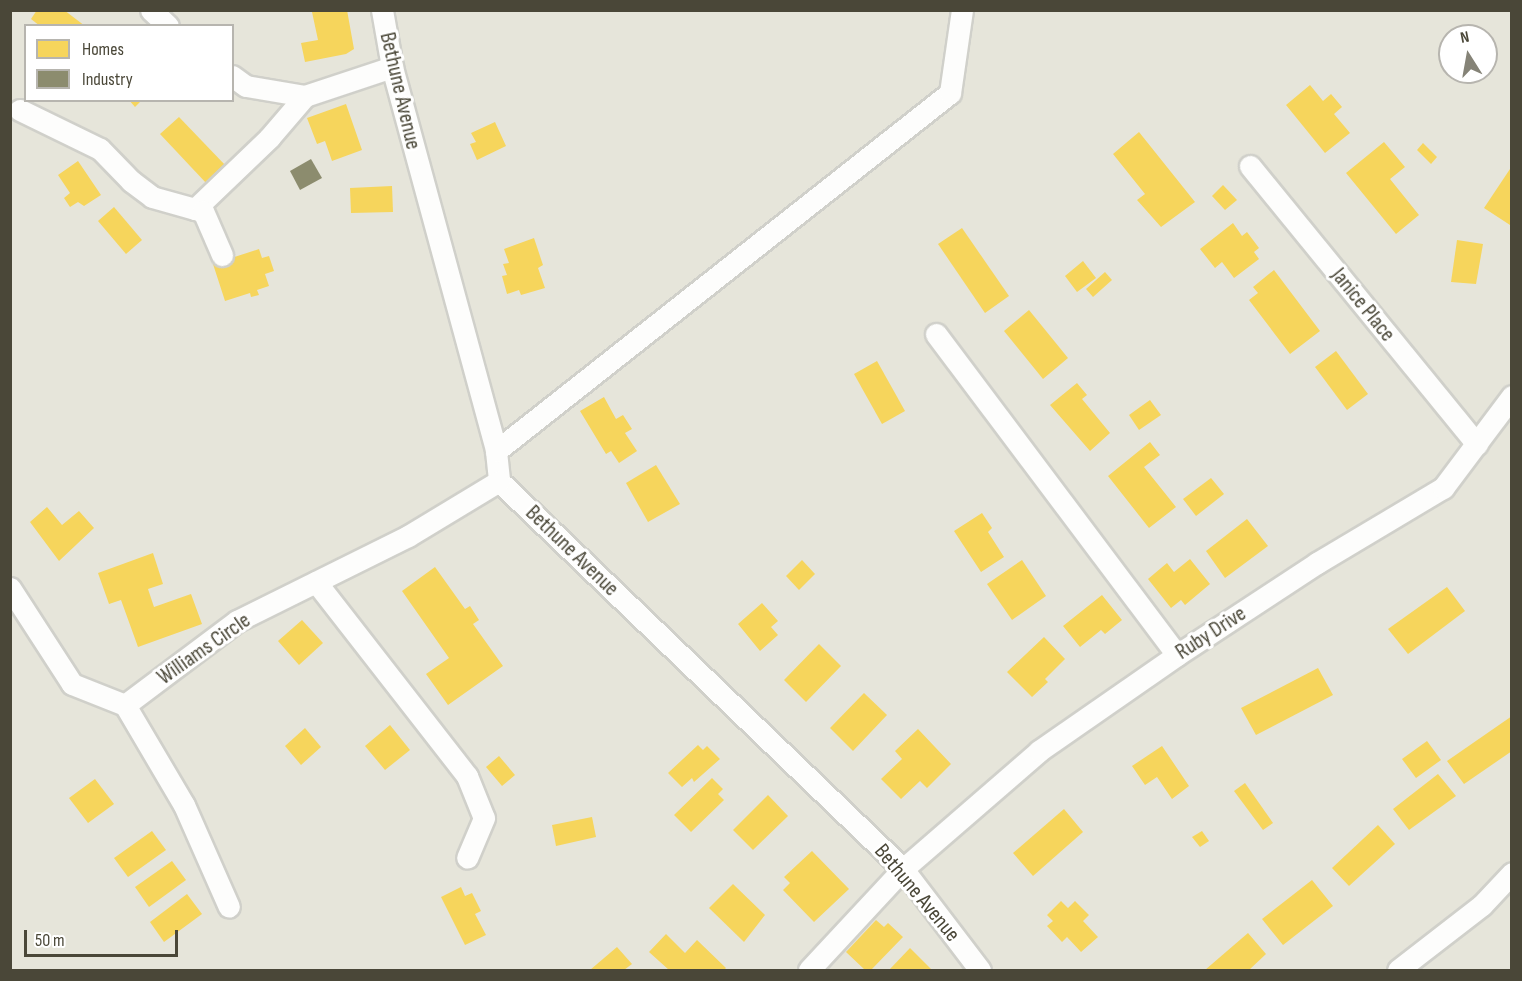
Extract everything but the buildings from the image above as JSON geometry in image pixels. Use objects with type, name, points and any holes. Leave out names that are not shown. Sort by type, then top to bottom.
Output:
[{"type":"street","points":[[151,10],[166,24]]},
{"type":"street","name":"Bethune Avenue","points":[[382,10],[392,67],[496,451],[499,481],[903,869],[980,970]]},
{"type":"street","points":[[496,451],[950,93],[962,10]]},
{"type":"street","points":[[234,77],[246,86],[304,96],[392,67]]},
{"type":"street","points":[[195,210],[269,138],[304,96]]},
{"type":"street","points":[[20,110],[100,149],[131,181],[152,197],[204,211],[222,255]]},
{"type":"street","name":"Janice Place","points":[[1250,166],[1477,444]]},
{"type":"street","points":[[936,334],[1177,655]]},
{"type":"street","name":"Ruby Drive","points":[[809,970],[903,869],[1039,751],[1177,655],[1317,563],[1443,488],[1512,396]]},
{"type":"street","name":"Williams Circle","points":[[125,705],[237,621],[408,536],[499,481]]},
{"type":"street","points":[[316,582],[467,776],[484,819],[467,858]]},
{"type":"street","points":[[10,588],[72,684],[125,705],[184,805],[229,907]]},
{"type":"street","points":[[1398,970],[1482,904],[1512,873]]},
{"type":"shaded area","points":[[11,11],[1511,11],[1511,970],[11,970]]}]
